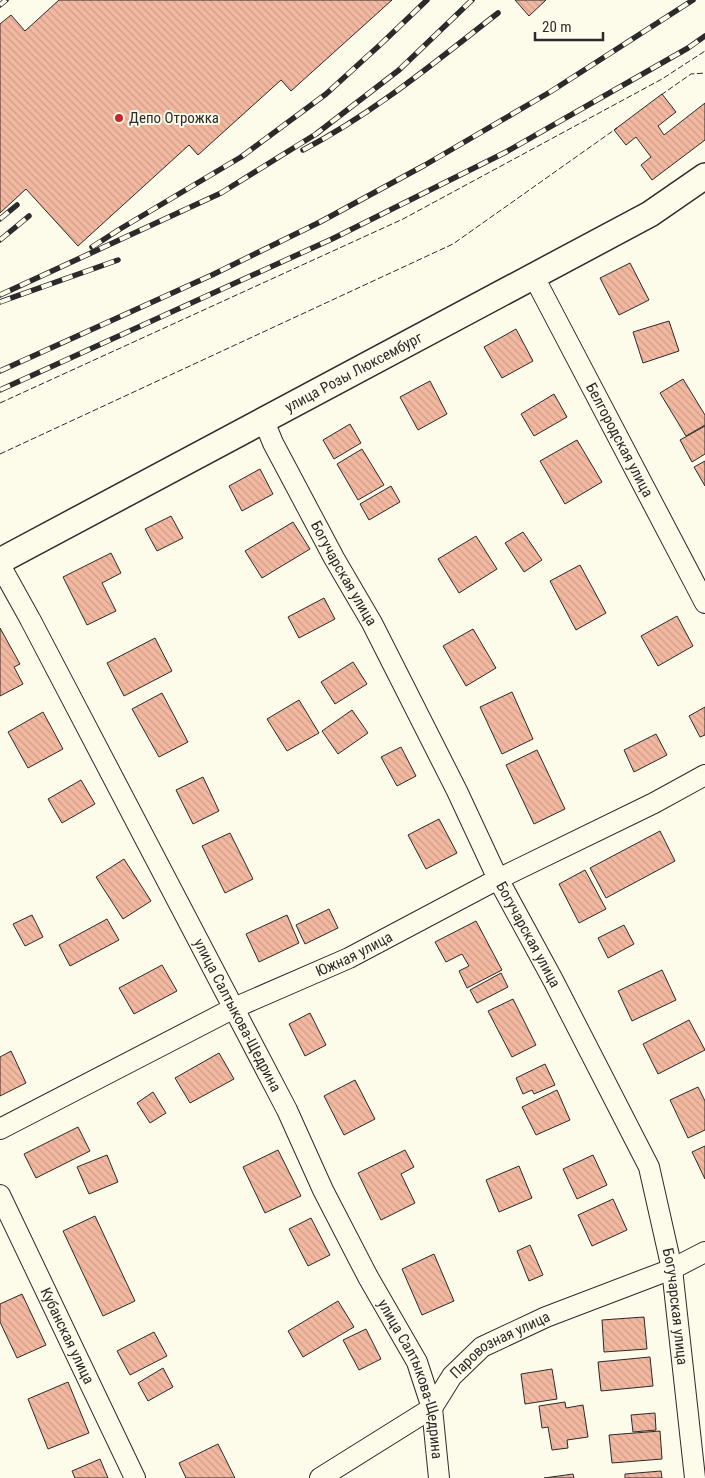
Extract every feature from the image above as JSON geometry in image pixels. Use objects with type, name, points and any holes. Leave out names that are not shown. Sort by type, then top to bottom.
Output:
[{"type":"street","name":"улица Розы Люксембург","points":[[0,563],[650,214],[705,176]]},
{"type":"street","name":"Белгородская улица","points":[[534,277],[705,603]]},
{"type":"street","name":"Богучарская улица","points":[[264,421],[273,443],[334,558],[372,623],[457,791],[498,879],[553,980],[649,1167],[672,1269],[696,1478]]},
{"type":"street","name":"улица Салтыкова-Щедрина","points":[[0,563],[287,1110],[323,1190],[364,1269],[417,1362],[432,1408],[439,1478]]},
{"type":"street","name":"Южная улица","points":[[0,1129],[234,1008],[349,958],[498,879],[654,803],[705,775]]},
{"type":"street","name":"Кубанская улица","points":[[0,1195],[135,1478]]},
{"type":"street","name":"Паровозная улица","points":[[320,1478],[432,1408],[452,1376],[482,1347],[546,1317],[672,1269],[705,1252]]},
{"type":"building","name":"Депо Отрожка","points":[[59,0],[392,0],[291,91],[281,80],[198,155],[189,145],[78,246],[26,189],[0,213],[0,24],[11,15],[25,31]]},
{"type":"building","points":[[515,0],[546,0],[529,16]]},
{"type":"building","points":[[662,94],[676,112],[658,126],[664,135],[705,103],[705,140],[652,180],[641,165],[651,157],[636,137],[626,145],[614,130]]},
{"type":"building","points":[[630,263],[649,300],[619,315],[600,278]]},
{"type":"building","points":[[669,321],[679,351],[643,363],[633,332]]},
{"type":"building","points":[[516,329],[533,361],[502,378],[484,347]]},
{"type":"building","points":[[683,379],[705,415],[705,425],[686,436],[660,393]]},
{"type":"building","points":[[430,381],[447,414],[418,430],[400,397]]},
{"type":"building","points":[[554,394],[567,417],[534,436],[521,414]]},
{"type":"building","points":[[350,424],[361,443],[334,459],[323,440]]},
{"type":"building","points":[[705,426],[705,454],[692,462],[680,440]]},
{"type":"building","points":[[577,440],[602,482],[565,504],[540,461]]},
{"type":"building","points":[[362,449],[384,485],[358,500],[337,464]]},
{"type":"building","points":[[705,461],[705,486],[694,467]]},
{"type":"building","points":[[260,469],[273,494],[242,511],[229,486]]},
{"type":"building","points":[[391,486],[400,502],[369,520],[360,504]]},
{"type":"building","points":[[171,516],[183,538],[157,551],[145,529]]},
{"type":"building","points":[[293,522],[310,549],[262,578],[245,551]]},
{"type":"building","points":[[523,532],[542,560],[524,572],[505,543]]},
{"type":"building","points":[[476,536],[497,569],[459,593],[438,559]]},
{"type":"building","points":[[111,553],[121,573],[102,583],[116,611],[87,625],[63,577]]},
{"type":"building","points":[[580,565],[606,613],[576,630],[550,581]]},
{"type":"building","points":[[324,598],[335,619],[299,638],[288,617]]},
{"type":"building","points":[[677,616],[693,646],[658,666],[641,636]]},
{"type":"building","points":[[0,628],[20,664],[14,667],[23,684],[0,696]]},
{"type":"building","points":[[473,629],[496,668],[466,686],[443,646]]},
{"type":"building","points":[[155,638],[172,671],[124,696],[107,663]]},
{"type":"building","points":[[353,662],[367,684],[335,704],[321,682]]},
{"type":"building","points":[[512,692],[533,739],[502,754],[480,707]]},
{"type":"building","points":[[162,693],[188,742],[159,757],[132,709]]},
{"type":"building","points":[[299,700],[319,733],[287,751],[267,719]]},
{"type":"building","points":[[705,707],[705,735],[700,737],[689,716]]},
{"type":"building","points":[[352,710],[368,733],[338,754],[322,731]]},
{"type":"building","points":[[43,712],[63,749],[28,768],[8,732]]},
{"type":"building","points":[[656,734],[667,755],[634,772],[624,750]]},
{"type":"building","points":[[401,747],[416,776],[397,786],[381,757]]},
{"type":"building","points":[[537,750],[565,809],[534,824],[506,765]]},
{"type":"building","points":[[203,777],[219,811],[193,824],[176,790]]},
{"type":"building","points":[[81,780],[95,804],[62,823],[48,799]]},
{"type":"building","points":[[439,819],[457,853],[426,869],[408,835]]},
{"type":"building","points":[[660,831],[675,861],[606,898],[590,868]]},
{"type":"building","points":[[230,833],[253,879],[225,893],[202,846]]},
{"type":"building","points":[[124,859],[151,901],[123,919],[96,877]]},
{"type":"building","points":[[585,870],[606,909],[579,923],[559,884]]},
{"type":"building","points":[[329,909],[338,928],[305,944],[296,925]]},
{"type":"building","points":[[32,915],[43,937],[25,946],[13,924]]},
{"type":"building","points":[[287,915],[299,943],[259,962],[246,934]]},
{"type":"building","points":[[107,919],[119,940],[70,966],[59,945]]},
{"type":"building","points":[[476,921],[502,970],[467,988],[459,971],[469,966],[462,954],[446,962],[435,942]]},
{"type":"building","points":[[624,925],[634,944],[608,958],[598,938]]},
{"type":"building","points":[[162,965],[177,991],[134,1014],[119,988]]},
{"type":"building","points":[[662,970],[676,1000],[632,1021],[618,991]]},
{"type":"building","points":[[501,973],[508,987],[477,1003],[470,990]]},
{"type":"building","points":[[513,999],[536,1045],[512,1057],[488,1011]]},
{"type":"building","points":[[310,1013],[326,1045],[305,1056],[289,1024]]},
{"type":"building","points":[[689,1020],[705,1050],[658,1074],[643,1044]]},
{"type":"building","points":[[11,1051],[26,1083],[0,1096],[0,1057]]},
{"type":"building","points":[[219,1053],[234,1079],[190,1103],[175,1078]]},
{"type":"building","points":[[545,1064],[555,1085],[534,1094],[532,1090],[523,1094],[516,1078]]},
{"type":"building","points":[[355,1080],[375,1119],[344,1135],[324,1096]]},
{"type":"building","points":[[698,1087],[705,1101],[705,1130],[688,1138],[670,1100]]},
{"type":"building","points":[[557,1090],[570,1120],[536,1135],[522,1107]]},
{"type":"building","points":[[153,1092],[166,1113],[150,1123],[137,1103]]},
{"type":"building","points":[[78,1127],[90,1151],[36,1178],[24,1154]]},
{"type":"building","points":[[705,1146],[705,1179],[692,1152]]},
{"type":"building","points":[[278,1150],[301,1196],[265,1213],[243,1167]]},
{"type":"building","points":[[405,1150],[414,1167],[401,1174],[415,1203],[381,1220],[358,1173]]},
{"type":"building","points":[[107,1155],[118,1182],[89,1194],[77,1167]]},
{"type":"building","points":[[593,1155],[607,1185],[577,1199],[563,1169]]},
{"type":"building","points":[[519,1166],[532,1198],[499,1212],[486,1180]]},
{"type":"building","points":[[613,1199],[627,1230],[592,1246],[578,1215]]},
{"type":"building","points":[[95,1216],[135,1301],[103,1316],[63,1231]]},
{"type":"building","points":[[311,1218],[330,1255],[308,1266],[289,1229]]},
{"type":"building","points":[[530,1245],[543,1275],[529,1281],[517,1251]]},
{"type":"building","points":[[434,1254],[454,1301],[422,1315],[402,1269]]},
{"type":"building","points":[[22,1294],[46,1345],[17,1358],[0,1322],[0,1304]]},
{"type":"building","points":[[338,1301],[354,1327],[303,1357],[288,1331]]},
{"type":"building","points":[[644,1317],[647,1349],[604,1352],[602,1320]]},
{"type":"building","points":[[366,1329],[381,1359],[359,1370],[343,1340]]},
{"type":"building","points":[[154,1332],[167,1356],[130,1375],[117,1351]]},
{"type":"building","points":[[650,1357],[653,1386],[601,1391],[598,1362]]},
{"type":"building","points":[[163,1368],[173,1387],[148,1401],[138,1383]]},
{"type":"building","points":[[552,1369],[557,1399],[525,1404],[521,1374]]},
{"type":"building","points":[[68,1382],[89,1433],[48,1449],[28,1399]]},
{"type":"building","points":[[565,1402],[566,1408],[583,1405],[588,1437],[567,1440],[568,1448],[552,1450],[548,1427],[542,1428],[539,1406]]},
{"type":"building","points":[[655,1413],[656,1430],[633,1432],[631,1415]]},
{"type":"building","points":[[660,1431],[662,1459],[612,1463],[609,1435]]},
{"type":"building","points":[[218,1444],[235,1478],[186,1478],[179,1463]]},
{"type":"building","points":[[100,1459],[108,1478],[75,1478],[72,1471]]},
{"type":"building","points":[[661,1471],[662,1478],[625,1478],[625,1474]]},
{"type":"building","points":[[573,1474],[574,1478],[544,1478]]},
{"type":"railway","points":[[0,5],[6,0]]},
{"type":"railway","points":[[92,247],[241,157],[326,94],[427,0]]},
{"type":"railway","points":[[0,295],[221,193],[316,134],[399,70],[472,0]]},
{"type":"railway","points":[[0,371],[212,275],[320,222],[425,165],[550,92],[693,0]]},
{"type":"railway","points":[[303,150],[355,120],[427,68],[498,13]]},
{"type":"railway","points":[[0,390],[332,239],[506,152],[688,48],[705,36]]},
{"type":"railway","points":[[0,219],[17,205]]},
{"type":"railway","points":[[0,240],[29,216]]},
{"type":"railway","points":[[0,302],[118,260]]},
{"type":"fence","points":[[0,403],[403,219],[662,79],[705,51]]},
{"type":"fence","points":[[661,95],[691,74],[705,73]]},
{"type":"fence","points":[[0,454],[453,244],[617,128]]},
{"type":"place","name":"Депо Отрожка","points":[[119,118]]}]
